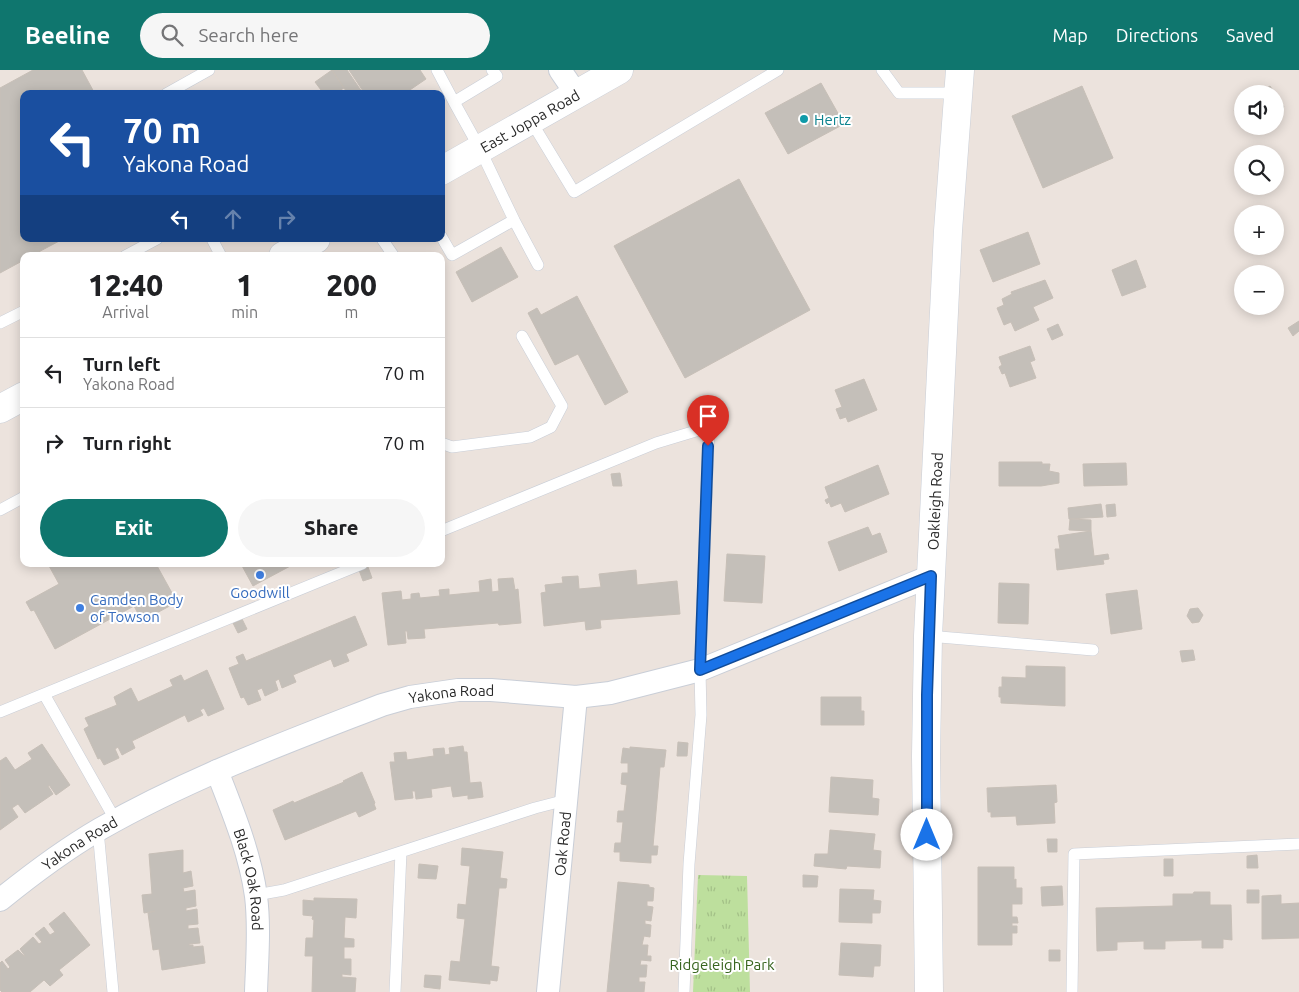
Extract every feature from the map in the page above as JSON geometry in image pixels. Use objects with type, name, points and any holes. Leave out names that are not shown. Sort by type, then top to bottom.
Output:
[{"type":"street","points":[[560,70],[577,95]]},
{"type":"street","name":"East Joppa Road","points":[[445,169],[619,70]]},
{"type":"street","name":"Oakleigh Road","points":[[929,992],[926,756],[928,636],[948,241],[959,82]]},
{"type":"street","points":[[295,252],[312,246]]},
{"type":"street","name":"Yakona Road","points":[[0,900],[43,867],[107,826],[217,771],[357,715],[410,697],[458,690],[491,690],[576,697],[610,693],[700,670],[931,576]]},
{"type":"street","name":"Oak Road","points":[[548,992],[576,697]]},
{"type":"street","name":"Black Oak Road","points":[[217,771],[240,831],[256,895],[258,923],[256,992]]},
{"type":"lane","points":[[185,89],[209,70]]},
{"type":"lane","points":[[437,70],[480,149],[538,265]]},
{"type":"lane","points":[[454,102],[497,76],[492,70]]},
{"type":"lane","points":[[531,121],[574,192],[778,70]]},
{"type":"lane","points":[[882,70],[899,93],[959,82]]},
{"type":"lane","points":[[444,242],[452,255],[514,220]]},
{"type":"lane","points":[[133,252],[151,242]]},
{"type":"lane","points":[[0,323],[20,313]]},
{"type":"lane","points":[[445,444],[452,447],[530,437],[551,427],[562,406],[522,336]]},
{"type":"lane","points":[[445,529],[656,444],[709,427],[700,670],[702,714],[690,864],[684,992]]},
{"type":"lane","points":[[0,510],[20,499]]},
{"type":"lane","points":[[0,712],[355,567]]},
{"type":"lane","points":[[928,636],[1093,650]]},
{"type":"lane","points":[[44,694],[107,826],[113,992]]},
{"type":"lane","points":[[256,895],[284,890],[535,808],[566,800]]},
{"type":"lane","points":[[1072,992],[1074,854],[1299,844]]},
{"type":"lane","points":[[395,992],[401,852]]},
{"type":"green space","name":"Ridgeleigh Park","points":[[698,875],[747,876],[750,992],[693,992]]},
{"type":"building","points":[[33,70],[82,70],[93,90],[20,90],[20,242],[57,242],[39,252],[20,252],[20,262],[0,273],[0,88]]},
{"type":"building","points":[[332,70],[344,88],[341,90],[321,90],[315,82]]},
{"type":"building","points":[[332,70],[347,70],[361,90],[345,90]]},
{"type":"building","points":[[349,70],[420,70],[426,79],[410,90],[362,90]]},
{"type":"building","name":"Hertz","points":[[821,83],[844,124],[788,154],[765,113]]},
{"type":"building","points":[[1082,86],[1113,158],[1043,188],[1012,116]]},
{"type":"building","points":[[739,179],[810,310],[685,378],[614,246]]},
{"type":"building","points":[[1028,232],[1040,264],[993,282],[980,250]]},
{"type":"building","points":[[501,247],[518,277],[472,302],[456,272]]},
{"type":"building","points":[[1136,260],[1146,287],[1122,296],[1112,270]]},
{"type":"building","points":[[1045,280],[1053,298],[1033,307],[1039,320],[1015,331],[1011,322],[1004,325],[997,308],[1004,305],[1002,299],[1012,294],[1011,292]]},
{"type":"building","points":[[577,296],[628,392],[605,405],[578,354],[555,365],[528,313],[537,308],[541,315]]},
{"type":"building","points":[[1299,321],[1299,331],[1293,336],[1288,328]]},
{"type":"building","points":[[1058,324],[1063,335],[1052,340],[1047,329]]},
{"type":"building","points":[[1030,346],[1035,360],[1030,362],[1036,378],[1010,387],[1005,373],[1002,374],[999,367],[1002,365],[999,357]]},
{"type":"building","points":[[864,379],[877,410],[848,422],[846,417],[840,419],[836,409],[842,407],[835,390]]},
{"type":"building","points":[[999,462],[1042,462],[1042,464],[1050,464],[1049,471],[1059,473],[1059,483],[1041,486],[999,486]]},
{"type":"building","points":[[1126,463],[1127,485],[1084,486],[1083,464]]},
{"type":"building","points":[[878,465],[889,494],[845,512],[841,503],[831,507],[829,502],[827,504],[825,500],[829,498],[825,487]]},
{"type":"building","points":[[620,473],[622,486],[613,486],[611,474]]},
{"type":"building","points":[[1101,504],[1103,517],[1069,519],[1068,508]]},
{"type":"building","points":[[1115,504],[1116,516],[1107,517],[1106,505]]},
{"type":"building","points":[[1070,519],[1091,520],[1091,531],[1069,530]]},
{"type":"building","points":[[868,527],[872,536],[880,533],[887,552],[839,571],[828,542]]},
{"type":"building","points":[[1091,531],[1094,556],[1108,554],[1109,559],[1103,560],[1104,564],[1057,570],[1055,549],[1060,549],[1058,536]]},
{"type":"building","points":[[727,554],[765,556],[762,603],[724,601]]},
{"type":"building","name":"Camden Body of Towson","points":[[50,567],[158,567],[177,602],[142,621],[134,606],[55,649],[34,610],[31,611],[26,602],[59,584]]},
{"type":"building","name":"Goodwill","points":[[243,567],[288,567],[253,586]]},
{"type":"building","points":[[368,567],[372,578],[363,581],[359,570]]},
{"type":"building","points":[[636,570],[637,585],[677,581],[680,614],[600,620],[601,628],[586,630],[585,621],[544,626],[541,593],[546,592],[545,585],[563,583],[562,577],[578,576],[579,589],[601,587],[599,574]]},
{"type":"building","points":[[513,578],[515,590],[518,589],[521,623],[424,629],[425,638],[408,639],[407,631],[405,631],[406,643],[388,645],[382,593],[401,591],[402,600],[411,599],[411,594],[419,593],[420,598],[440,596],[439,590],[449,589],[449,595],[480,592],[479,581],[491,579],[492,592],[499,591],[498,579]]},
{"type":"building","points":[[999,583],[1029,584],[1028,624],[998,623]]},
{"type":"building","points":[[1137,590],[1142,629],[1111,634],[1106,594]]},
{"type":"building","points":[[1198,608],[1203,615],[1199,622],[1192,623],[1187,616],[1190,609]]},
{"type":"building","points":[[355,616],[367,645],[346,654],[349,661],[334,667],[331,659],[293,675],[296,682],[282,688],[279,679],[275,681],[278,690],[265,696],[262,688],[257,690],[261,700],[248,705],[244,697],[241,698],[229,668],[239,664],[236,657],[243,654],[246,661]]},
{"type":"building","points":[[242,619],[247,629],[238,633],[233,623]]},
{"type":"building","points":[[1193,650],[1195,660],[1182,662],[1180,651]]},
{"type":"building","points":[[1026,666],[1065,667],[1065,706],[1001,703],[999,687],[1002,687],[1002,677],[1026,678]]},
{"type":"building","points":[[207,670],[224,709],[208,716],[204,708],[200,710],[203,715],[188,722],[185,715],[132,741],[135,748],[122,755],[118,747],[115,749],[119,758],[104,765],[100,758],[98,759],[84,729],[89,726],[85,718],[117,705],[114,697],[131,688],[138,702],[173,686],[170,680],[181,675],[184,681]]},
{"type":"building","points":[[821,697],[861,697],[864,725],[821,725]]},
{"type":"building","points":[[678,742],[688,743],[687,756],[677,756]]},
{"type":"building","points":[[42,744],[70,785],[56,795],[49,785],[53,794],[25,813],[18,804],[12,808],[18,817],[0,830],[0,761],[6,757],[15,770],[32,759],[28,753]]},
{"type":"building","points":[[463,746],[464,752],[467,752],[470,783],[481,782],[483,797],[468,799],[468,795],[453,797],[451,786],[431,789],[432,797],[416,799],[415,791],[412,791],[413,798],[395,800],[390,762],[395,762],[394,753],[406,752],[407,760],[434,756],[433,749],[444,748],[445,755],[450,754],[449,748]]},
{"type":"building","points":[[630,747],[666,750],[664,767],[660,767],[653,846],[658,846],[657,855],[651,855],[651,863],[620,861],[620,852],[614,852],[615,843],[621,843],[623,822],[617,822],[618,811],[624,811],[627,785],[621,784],[622,773],[628,773],[628,763],[621,763],[623,748],[630,749]]},
{"type":"building","points":[[362,772],[376,809],[359,817],[356,811],[285,840],[273,810],[344,782]]},
{"type":"building","points":[[831,777],[873,780],[872,798],[879,799],[878,815],[829,812]]},
{"type":"building","points":[[1056,785],[1057,802],[1054,803],[1055,823],[1017,825],[1016,816],[991,817],[991,812],[988,812],[987,788]]},
{"type":"building","points":[[830,830],[875,834],[873,850],[881,851],[880,868],[847,866],[846,869],[814,866],[815,854],[828,854]]},
{"type":"building","points":[[1047,839],[1057,839],[1057,852],[1048,852]]},
{"type":"building","points":[[462,848],[503,852],[500,878],[507,879],[506,888],[499,888],[491,966],[499,967],[497,981],[490,980],[490,984],[449,980],[451,961],[460,962],[465,919],[457,918],[458,904],[466,905],[470,866],[461,865]]},
{"type":"building","points":[[183,850],[183,873],[191,871],[193,886],[183,888],[184,892],[195,890],[196,906],[186,908],[186,911],[197,909],[198,924],[188,925],[188,929],[198,928],[200,943],[189,945],[193,945],[193,947],[203,946],[205,963],[162,970],[159,949],[153,950],[148,913],[155,911],[144,913],[142,895],[152,894],[149,854]]},
{"type":"building","points":[[1257,855],[1258,868],[1247,868],[1247,856]]},
{"type":"building","points":[[1164,859],[1173,859],[1173,876],[1164,876]]},
{"type":"building","points":[[419,864],[438,866],[436,879],[418,878]]},
{"type":"building","points":[[978,867],[1014,867],[1016,888],[1022,888],[1022,904],[1012,904],[1012,917],[1017,917],[1018,923],[1012,923],[1012,926],[1017,926],[1017,933],[1012,933],[1012,945],[978,945]]},
{"type":"building","points":[[803,875],[818,876],[817,887],[803,887]]},
{"type":"building","points":[[618,882],[649,885],[649,887],[654,888],[653,901],[647,901],[647,906],[653,907],[651,921],[645,920],[645,924],[651,925],[650,937],[644,936],[642,945],[648,945],[647,956],[651,956],[651,961],[641,960],[640,965],[647,965],[646,977],[639,977],[639,982],[645,982],[644,992],[607,992]]},
{"type":"building","points":[[1062,886],[1063,905],[1042,906],[1041,887]]},
{"type":"building","points":[[840,889],[874,890],[873,900],[881,901],[880,913],[872,913],[872,923],[839,922]]},
{"type":"building","points":[[1247,890],[1259,890],[1259,903],[1247,903]]},
{"type":"building","points":[[1194,892],[1210,892],[1210,905],[1231,905],[1232,940],[1223,939],[1223,948],[1202,948],[1202,940],[1165,941],[1165,949],[1144,949],[1144,941],[1117,942],[1117,950],[1097,951],[1096,908],[1173,906],[1173,894],[1193,894]]},
{"type":"building","points":[[1281,895],[1281,904],[1299,903],[1299,938],[1262,939],[1262,896]]},
{"type":"building","points":[[314,898],[357,899],[356,918],[345,917],[344,938],[354,939],[354,947],[344,947],[344,959],[351,959],[351,975],[342,974],[342,977],[356,978],[355,992],[312,992],[313,956],[305,956],[306,938],[313,938],[314,920],[312,919],[313,916],[303,915],[303,900],[314,901]]},
{"type":"building","points":[[64,912],[90,945],[59,970],[63,975],[50,986],[44,980],[30,992],[2,992],[0,990],[0,963],[2,961],[8,969],[10,967],[5,960],[18,950],[25,956],[20,949],[33,937],[39,944],[42,942],[35,934],[44,927],[50,935],[55,932],[49,924]]},
{"type":"building","points":[[841,943],[881,945],[880,966],[874,966],[873,977],[839,975]]},
{"type":"building","points":[[1049,950],[1060,950],[1060,961],[1049,961]]},
{"type":"building","points":[[425,975],[441,976],[440,989],[424,987]]},
{"type":"place","name":"Hertz","points":[[804,119]]},
{"type":"place","name":"Goodwill","points":[[260,575]]},
{"type":"place","name":"Camden Body of Towson","points":[[80,608]]},
{"type":"route","points":[[708,446],[700,670],[931,576],[926,756],[927,835]]}]
